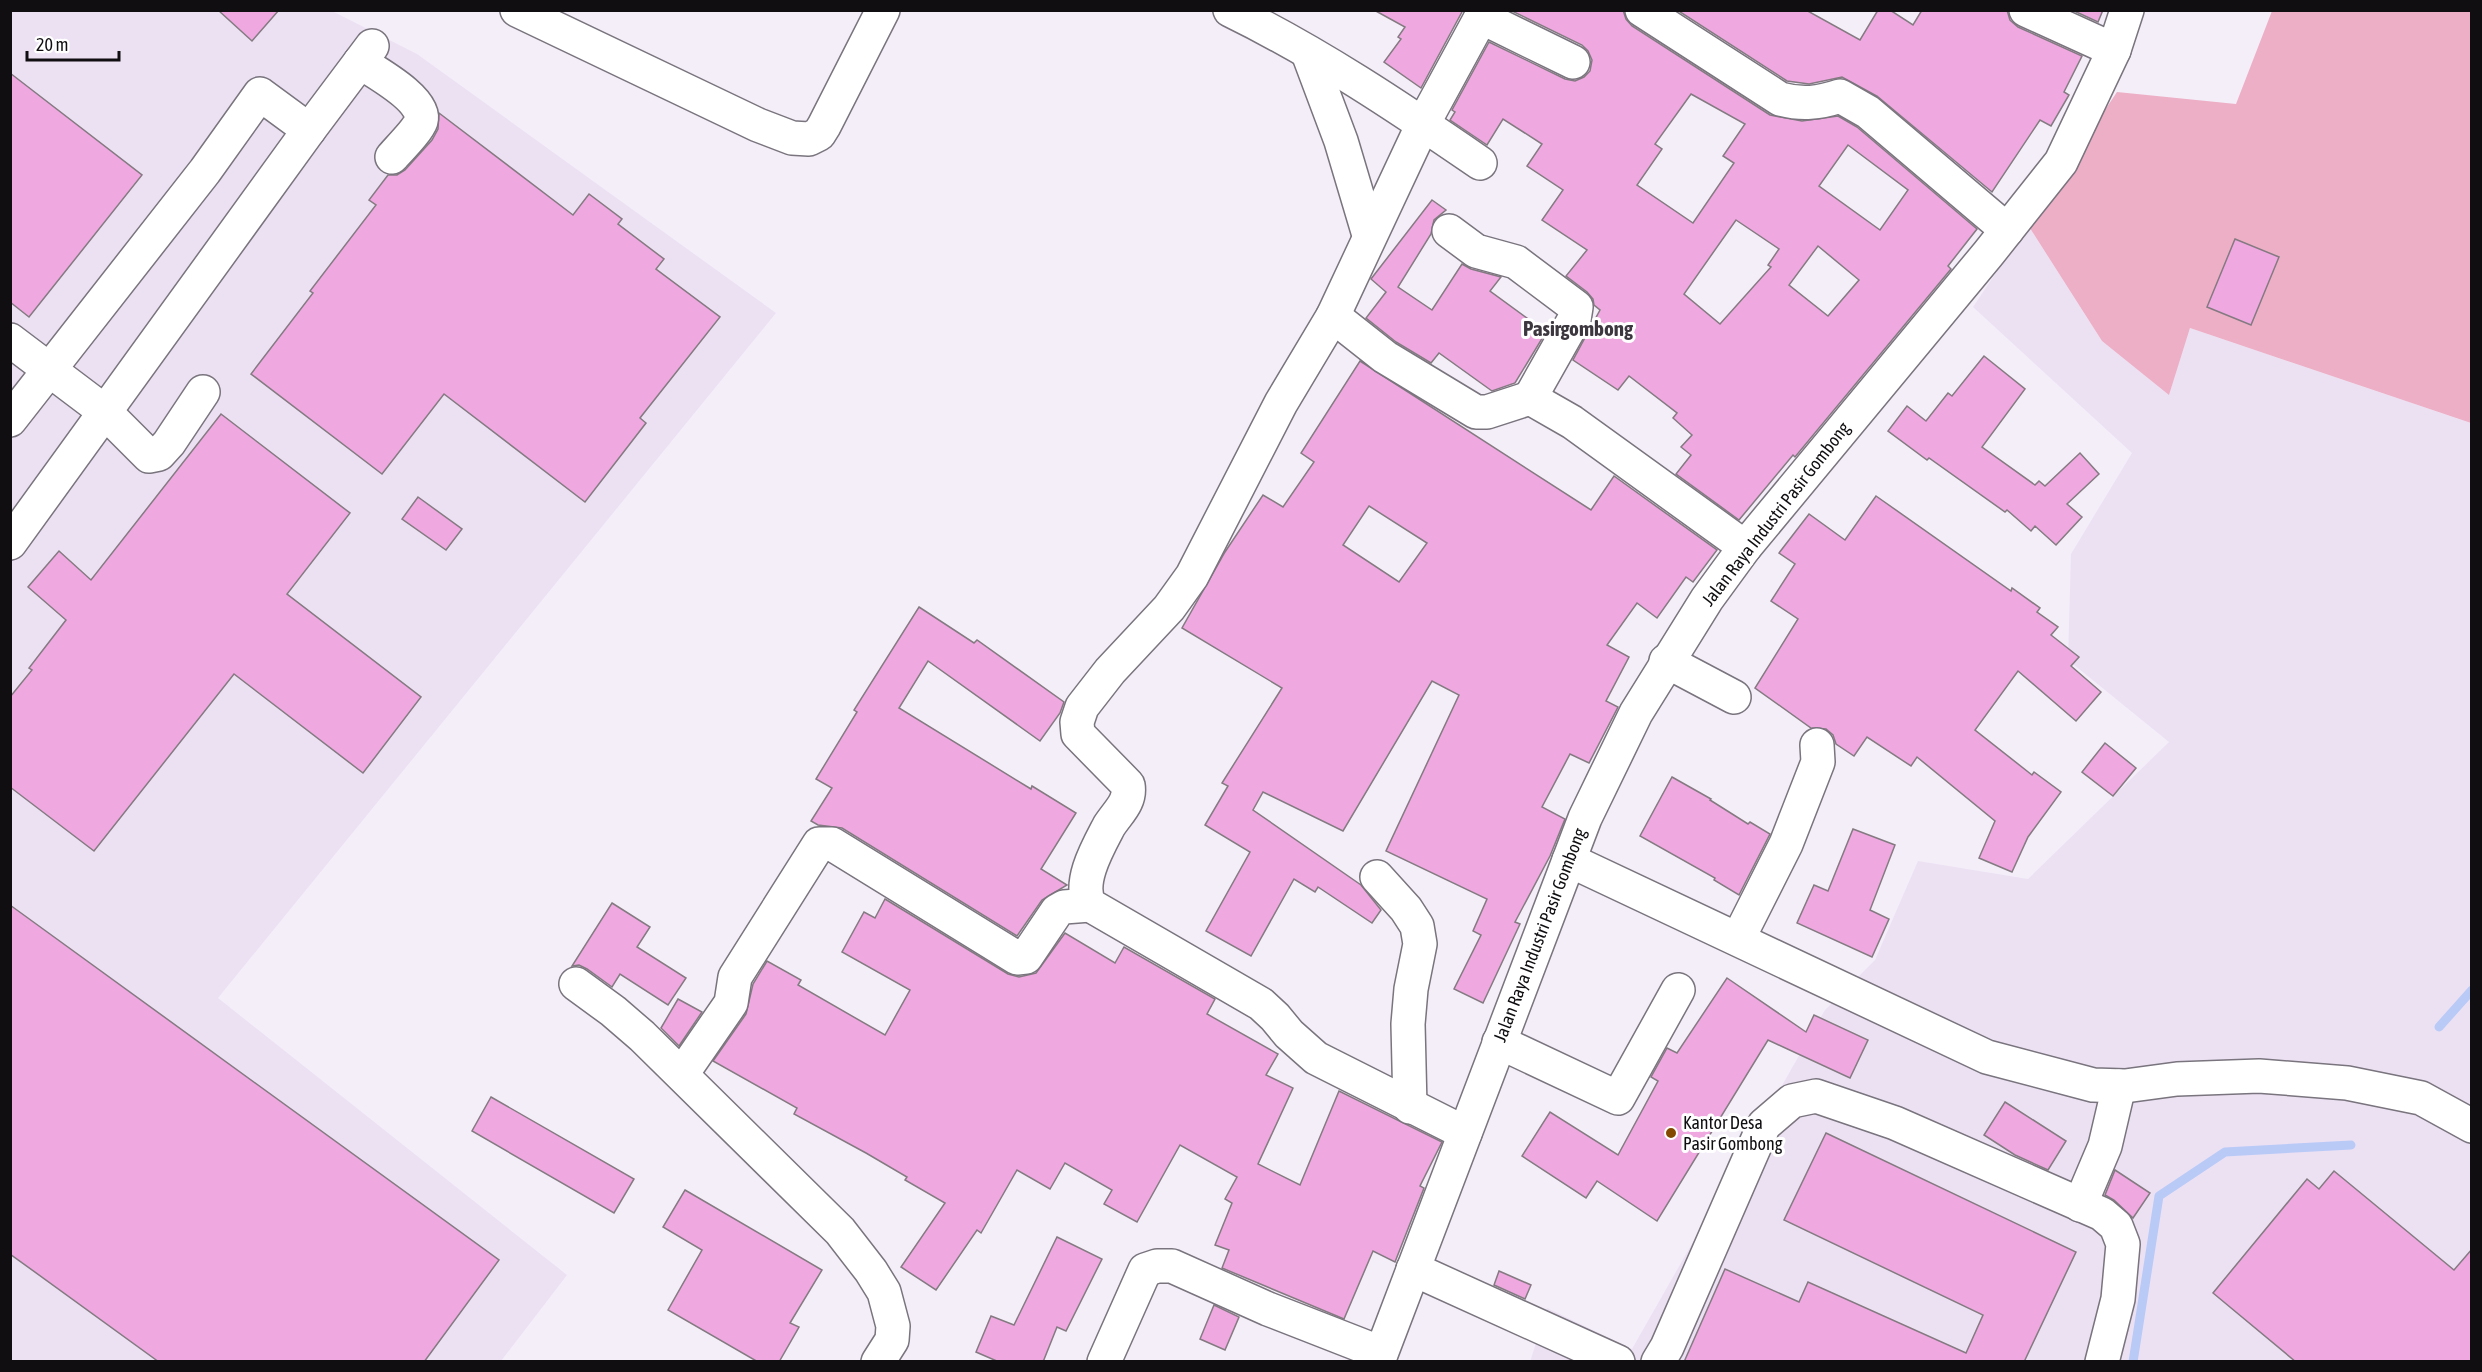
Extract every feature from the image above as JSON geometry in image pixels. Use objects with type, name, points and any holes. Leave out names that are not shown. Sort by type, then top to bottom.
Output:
[{"type":"street","points":[[517,10],[711,105],[792,138],[809,139],[819,134],[824,126],[883,10]]},
{"type":"street","points":[[1230,10],[1308,53],[1423,124],[1480,163]]},
{"type":"street","points":[[1642,10],[1780,99],[1797,104],[1821,102],[1840,96],[1868,112],[2007,230]]},
{"type":"street","points":[[2026,10],[2114,50]]},
{"type":"street","name":"Jalan Raya Industri Pasir Gombong","points":[[1380,1358],[1585,818],[1608,768],[1666,661],[1744,547],[2061,162],[2114,50],[2127,10]]},
{"type":"street","points":[[1090,905],[1085,888],[1091,868],[1110,826],[1128,800],[1129,792],[1128,785],[1078,734],[1077,722],[1082,707],[1110,671],[1169,608],[1192,576],[1281,403],[1333,316],[1423,124],[1483,14],[1573,62]]},
{"type":"street","points":[[1308,53],[1341,141],[1369,236]]},
{"type":"street","points":[[11,543],[104,411],[366,54],[417,103],[421,112],[420,122],[392,158]]},
{"type":"street","points":[[10,420],[205,171],[260,94],[309,130]]},
{"type":"street","points":[[1333,316],[1385,357],[1476,412],[1487,412],[1530,398],[1574,320],[1576,307],[1516,262],[1476,251],[1449,231]]},
{"type":"street","points":[[10,340],[104,411],[148,456],[159,454],[169,443],[203,392]]},
{"type":"street","points":[[1530,398],[1572,422],[1744,547]]},
{"type":"street","points":[[1666,661],[1734,697]]},
{"type":"street","points":[[1738,939],[1786,844],[1818,762],[1817,745]]},
{"type":"street","points":[[682,1074],[731,1003],[735,977],[819,844],[832,844],[1017,958],[1026,957],[1057,911],[1064,907],[1090,905],[1261,1004],[1288,1034],[1316,1058],[1465,1133]]},
{"type":"street","points":[[1569,860],[1988,1057],[2093,1085],[2119,1086],[2177,1079],[2259,1076],[2347,1083],[2421,1098],[2472,1126]]},
{"type":"street","points":[[1377,878],[1406,909],[1417,926],[1420,944],[1411,989],[1408,1024],[1410,1107]]},
{"type":"street","points":[[576,984],[613,1011],[682,1074],[840,1231],[884,1292],[893,1326],[892,1340],[878,1362]]},
{"type":"street","points":[[1499,1042],[1618,1098],[1678,990]]},
{"type":"street","points":[[2080,1204],[2105,1146],[2119,1086]]},
{"type":"street","points":[[1658,1362],[1667,1347],[1764,1125],[1792,1101],[1816,1096],[1895,1123],[2102,1214],[2116,1226],[2123,1244],[2118,1299],[2102,1362]]},
{"type":"street","points":[[1104,1362],[1145,1270],[1157,1266],[1172,1266],[1380,1358]]},
{"type":"street","points":[[1413,1269],[1618,1362]]},
{"type":"shaded area","points":[[10,11],[332,11],[417,54],[776,313],[218,998],[567,1275],[501,1361],[11,1361]]},
{"type":"shaded area","points":[[2272,11],[2471,11],[2471,423],[2190,328],[2169,395],[2102,341],[2028,225],[2117,92],[2236,104]]},
{"type":"shaded area","points":[[2028,225],[2102,341],[2169,394],[2190,328],[2471,423],[2471,1361],[1530,1362],[1547,1308],[1632,1349],[1825,1010],[1875,960],[1918,861],[2028,879],[2169,742],[2068,660],[2071,554],[2132,453],[1973,307]]},
{"type":"building","points":[[218,10],[279,10],[252,41]]},
{"type":"building","points":[[1374,10],[1463,10],[1421,88],[1384,62],[1401,39],[1398,37],[1405,27]]},
{"type":"building","points":[[1510,10],[1623,10],[1632,26],[1770,115],[1802,121],[1838,116],[1857,127],[1977,229],[1948,266],[1951,269],[1795,457],[1793,455],[1739,520],[1676,474],[1691,455],[1681,447],[1692,435],[1673,418],[1677,413],[1629,376],[1618,390],[1573,360],[1600,310],[1594,305],[1593,299],[1587,292],[1566,276],[1587,250],[1542,220],[1563,190],[1527,166],[1542,144],[1503,119],[1487,145],[1450,120],[1455,112],[1452,110],[1489,42],[1565,79],[1575,81],[1590,71],[1592,60],[1582,45]],"holes":[[[1691,94],[1745,124],[1723,156],[1734,163],[1693,223],[1637,185],[1662,149],[1655,144]],[[1848,145],[1908,190],[1880,230],[1819,186]],[[1736,220],[1779,249],[1768,265],[1771,267],[1720,324],[1684,294]],[[1818,246],[1859,280],[1828,316],[1789,285]]]},
{"type":"building","points":[[1677,10],[1806,10],[1860,40],[1878,10],[1890,10],[1913,25],[1922,10],[2007,10],[2010,20],[2018,27],[2082,56],[2064,92],[2069,95],[2051,126],[2040,120],[1992,192],[1877,96],[1842,77],[1809,84],[1787,81]]},
{"type":"building","points":[[2072,10],[2103,10],[2098,22]]},
{"type":"building","points":[[10,73],[142,175],[29,317],[10,302]]},
{"type":"building","points":[[439,113],[573,215],[589,194],[622,219],[618,224],[664,259],[656,269],[720,317],[640,418],[646,423],[585,502],[444,394],[382,474],[251,374],[313,293],[310,291],[376,205],[369,200],[388,175],[397,175],[405,170],[432,140],[438,129]]},
{"type":"building","points":[[1432,200],[1446,210],[1434,220],[1431,234],[1398,287],[1432,310],[1462,264],[1471,269],[1501,277],[1490,291],[1546,332],[1515,383],[1492,391],[1439,353],[1431,363],[1396,342],[1366,318],[1386,292],[1371,279]]},
{"type":"building","points":[[2235,239],[2279,257],[2251,325],[2207,307]]},
{"type":"building","points":[[1984,356],[2025,389],[1982,447],[2035,485],[2039,481],[2045,486],[2080,453],[2099,474],[2067,504],[2082,517],[2056,545],[2035,526],[2031,531],[2007,510],[2005,512],[1888,431],[1907,406],[1926,421],[1948,393],[1952,396]]},
{"type":"building","points":[[1360,361],[1591,510],[1614,476],[1717,550],[1693,582],[1686,577],[1657,618],[1637,603],[1607,645],[1629,657],[1606,701],[1618,707],[1589,763],[1570,754],[1542,807],[1565,819],[1550,856],[1515,922],[1520,924],[1483,1003],[1454,989],[1481,935],[1473,931],[1487,899],[1386,851],[1459,695],[1432,681],[1343,831],[1263,792],[1253,810],[1361,885],[1381,910],[1372,923],[1318,887],[1315,892],[1294,879],[1251,956],[1206,931],[1250,852],[1205,825],[1228,786],[1222,783],[1282,688],[1182,628],[1225,552],[1263,495],[1283,507],[1314,462],[1301,453]],"holes":[[[1369,506],[1427,543],[1399,582],[1343,545]]]},
{"type":"building","points":[[221,414],[350,513],[287,594],[421,697],[363,773],[234,674],[94,851],[10,787],[10,697],[32,670],[29,668],[66,620],[28,587],[59,551],[91,580]]},
{"type":"building","points":[[1876,496],[2011,591],[2012,588],[2040,608],[2037,612],[2058,627],[2051,635],[2079,657],[2071,666],[2101,692],[2076,721],[2018,671],[1975,730],[2032,775],[2034,772],[2061,792],[2028,837],[2012,872],[1979,858],[1995,821],[1917,757],[1911,766],[1867,737],[1854,756],[1836,744],[1833,735],[1826,729],[1811,728],[1755,688],[1798,619],[1771,601],[1795,564],[1779,553],[1809,514],[1845,540]]},
{"type":"building","points":[[418,497],[462,529],[446,550],[402,519]]},
{"type":"building","points":[[919,607],[974,643],[977,640],[1064,702],[1060,713],[1040,741],[928,661],[899,708],[1031,789],[1032,786],[1076,813],[1041,869],[1067,885],[1042,900],[1017,936],[842,828],[818,825],[811,821],[832,788],[816,779],[857,712],[854,710]]},
{"type":"building","points":[[2105,743],[2136,768],[2113,796],[2082,772]]},
{"type":"building","points":[[1672,777],[1711,799],[1748,824],[1750,822],[1770,834],[1739,895],[1714,880],[1715,878],[1640,836]]},
{"type":"building","points":[[1853,829],[1895,845],[1870,910],[1889,919],[1872,957],[1797,923],[1814,885],[1828,891]]},
{"type":"building","points":[[885,899],[1008,974],[1019,977],[1036,973],[1065,933],[1115,963],[1124,947],[1215,999],[1207,1014],[1278,1054],[1266,1075],[1293,1088],[1258,1164],[1300,1185],[1339,1091],[1442,1142],[1420,1186],[1424,1188],[1395,1262],[1373,1251],[1344,1319],[1222,1268],[1229,1250],[1215,1245],[1232,1203],[1225,1199],[1237,1177],[1180,1145],[1137,1222],[1104,1204],[1112,1190],[1065,1163],[1050,1189],[1017,1170],[981,1233],[977,1230],[936,1290],[901,1267],[945,1203],[905,1180],[907,1177],[794,1114],[797,1108],[713,1061],[746,1014],[753,984],[767,961],[801,980],[798,985],[885,1035],[910,990],[842,952],[864,912],[875,918]]},
{"type":"building","points":[[612,903],[650,927],[637,947],[686,978],[668,1005],[620,974],[612,987],[587,969],[579,965],[572,966]]},
{"type":"building","points":[[10,905],[499,1260],[424,1362],[159,1362],[10,1254]]},
{"type":"building","name":"Kantor Desa Pasir Gombong","points":[[1727,978],[1806,1032],[1814,1015],[1868,1040],[1850,1078],[1768,1040],[1657,1221],[1597,1181],[1586,1198],[1522,1156],[1550,1112],[1618,1155],[1658,1081],[1651,1077],[1667,1048],[1677,1053]]},
{"type":"building","points":[[678,999],[702,1012],[679,1046],[661,1028]]},
{"type":"building","points":[[491,1097],[634,1179],[614,1213],[472,1131]]},
{"type":"building","points":[[2005,1102],[2066,1141],[2048,1170],[2015,1155],[1984,1135]]},
{"type":"building","points":[[1826,1133],[2076,1252],[2024,1362],[1684,1362],[1725,1269],[1799,1302],[1808,1282],[1966,1353],[1983,1315],[1784,1220]]},
{"type":"building","points":[[2115,1170],[2150,1193],[2133,1218],[2114,1200],[2105,1195]]},
{"type":"building","points":[[2334,1171],[2454,1270],[2472,1249],[2472,1362],[2296,1362],[2213,1293],[2307,1179],[2319,1189]]},
{"type":"building","points":[[685,1190],[822,1270],[790,1323],[799,1327],[779,1362],[758,1362],[668,1310],[702,1250],[663,1227]]},
{"type":"building","points":[[1057,1237],[1102,1259],[1066,1331],[1057,1327],[1043,1362],[999,1362],[976,1352],[991,1316],[1014,1325]]},
{"type":"building","points":[[1499,1271],[1531,1285],[1525,1299],[1494,1285]]},
{"type":"building","points":[[1214,1305],[1239,1317],[1225,1350],[1200,1339]]},
{"type":"waterway","points":[[2439,1027],[2472,990]]},
{"type":"waterway","points":[[2133,1362],[2159,1196],[2225,1152],[2351,1145]]},
{"type":"place","name":"Kantor Desa Pasir Gombong","points":[[1671,1133]]},
{"type":"district","name":"Pasirgombong","points":[[1578,329]]}]
